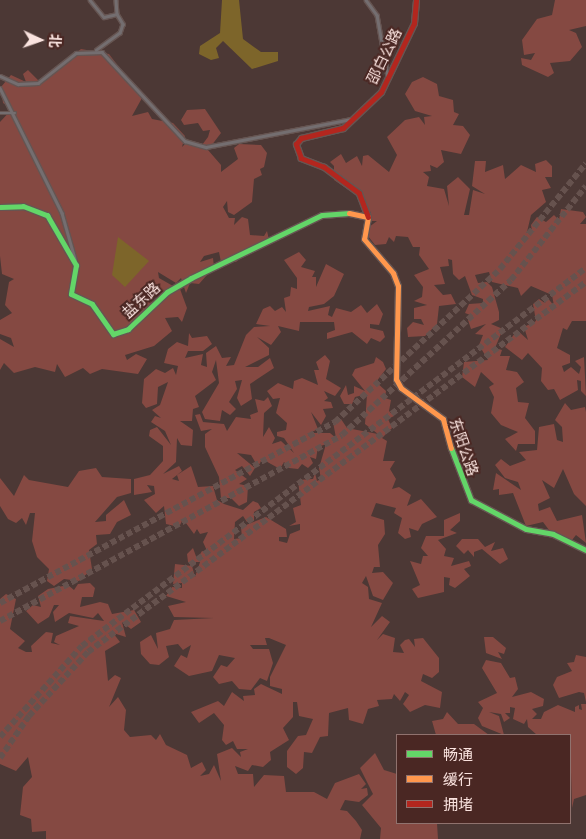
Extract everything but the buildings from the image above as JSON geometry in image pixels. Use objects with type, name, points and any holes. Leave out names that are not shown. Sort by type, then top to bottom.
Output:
[{"type":"main road","name":"邵白公路","points":[[368,217],[358,193],[324,167],[301,158],[296,149],[301,138],[343,128],[356,118],[381,92],[414,23],[416,0]]},
{"type":"main road","points":[[0,207],[23,206],[47,215],[76,265]]},
{"type":"main road","name":"盐东路","points":[[76,265],[71,294],[92,304],[105,328],[119,334],[183,283],[322,215],[338,211],[368,217]]},
{"type":"main road","name":"东阳公路","points":[[368,217],[364,239],[393,273],[398,286],[396,379],[401,388],[443,419],[455,464],[471,500],[526,529],[553,534],[586,550]]},
{"type":"street","points":[[90,0],[104,17],[117,14]]},
{"type":"street","points":[[0,76],[18,84],[38,83],[76,53],[97,50],[120,33],[123,24],[117,14],[116,0]]},
{"type":"street","points":[[366,0],[377,15],[388,78]]},
{"type":"street","points":[[97,50],[175,132],[196,146],[228,146],[356,118]]},
{"type":"street","points":[[0,88],[15,113],[65,220],[76,265]]},
{"type":"street","points":[[0,113],[15,113]]},
{"type":"shaded area","points":[[222,0],[239,0],[243,39],[261,52],[278,52],[278,61],[252,69],[223,41],[216,48],[219,58],[211,60],[199,54],[200,46],[220,33]]},
{"type":"shaded area","points":[[555,0],[586,0],[586,26],[569,30],[576,33],[582,47],[570,61],[550,63],[554,73],[548,77],[522,65],[521,58],[531,60],[535,53],[524,55],[522,40],[537,19],[552,15]]},
{"type":"shaded area","points":[[81,49],[109,54],[142,98],[132,116],[148,112],[152,119],[173,123],[185,136],[182,147],[188,141],[202,145],[208,137],[210,130],[203,131],[198,123],[184,125],[181,120],[187,110],[205,109],[221,133],[208,150],[221,165],[221,172],[238,159],[234,148],[239,144],[261,145],[267,153],[264,167],[260,169],[262,175],[254,179],[252,202],[234,215],[228,212],[227,201],[223,207],[229,218],[235,218],[234,225],[242,217],[248,219],[250,235],[264,236],[267,231],[270,244],[246,252],[236,262],[221,262],[219,252],[204,256],[200,262],[213,258],[214,267],[199,284],[190,283],[186,293],[181,278],[176,283],[158,272],[159,278],[173,286],[163,294],[154,294],[152,303],[180,289],[187,308],[182,322],[178,317],[165,318],[172,331],[154,346],[125,355],[127,360],[136,354],[147,359],[138,374],[102,369],[90,374],[83,368],[65,377],[57,364],[55,372],[35,367],[14,373],[4,363],[0,370],[0,339],[14,347],[11,338],[0,334],[0,320],[12,313],[5,305],[9,282],[14,279],[2,274],[0,256],[0,122],[12,109],[3,103],[1,87],[11,75],[26,82],[23,74],[28,70],[40,82]]},
{"type":"shaded area","points":[[423,77],[437,84],[439,96],[453,100],[454,112],[459,114],[453,125],[463,126],[470,135],[461,154],[441,150],[444,162],[437,168],[430,165],[431,171],[423,172],[429,177],[427,186],[444,189],[449,206],[447,186],[458,177],[470,189],[464,215],[469,215],[473,190],[485,194],[472,186],[475,161],[486,161],[485,172],[503,165],[505,179],[521,165],[536,172],[535,164],[546,160],[552,166],[552,177],[545,177],[551,188],[542,190],[546,202],[531,215],[527,232],[532,232],[531,225],[537,217],[546,222],[554,215],[559,220],[561,209],[583,212],[586,217],[580,224],[586,224],[586,321],[572,321],[567,330],[563,328],[557,348],[570,355],[570,363],[562,366],[564,372],[571,367],[579,374],[581,367],[575,361],[584,357],[586,396],[581,391],[581,381],[577,380],[578,390],[560,400],[554,389],[548,390],[541,381],[542,368],[528,353],[522,360],[505,347],[517,330],[528,340],[524,327],[536,321],[533,304],[539,299],[545,303],[547,297],[554,306],[552,295],[531,286],[521,296],[518,288],[492,282],[489,272],[475,275],[478,283],[487,282],[492,287],[499,312],[499,320],[491,324],[503,329],[495,348],[502,350],[500,356],[510,356],[506,370],[517,372],[524,382],[516,388],[518,402],[529,403],[525,418],[535,431],[535,444],[518,444],[516,451],[505,439],[518,432],[501,425],[491,413],[494,397],[489,387],[494,384],[481,372],[475,387],[462,377],[464,362],[488,360],[479,345],[483,335],[475,334],[486,324],[471,329],[468,320],[473,316],[465,313],[469,304],[483,303],[483,299],[472,295],[465,276],[459,280],[453,274],[452,260],[448,259],[449,266],[440,267],[445,284],[434,285],[443,295],[451,294],[456,304],[439,306],[437,324],[425,336],[408,337],[407,328],[413,322],[424,325],[421,319],[414,319],[414,308],[427,305],[414,301],[422,297],[423,287],[414,275],[429,269],[419,255],[420,247],[413,247],[408,237],[396,236],[394,242],[389,237],[386,244],[375,245],[368,236],[369,227],[377,221],[367,221],[371,212],[366,211],[360,189],[353,193],[334,180],[334,166],[330,162],[341,154],[346,163],[357,156],[362,166],[363,156],[368,155],[389,172],[397,155],[387,137],[405,120],[419,117],[425,125],[424,117],[432,116],[415,111],[405,94],[412,82]]},
{"type":"shaded area","points":[[118,237],[149,261],[125,287],[112,275]]},
{"type":"shaded area","points":[[299,252],[306,260],[301,267],[315,271],[312,277],[316,277],[316,287],[326,264],[344,274],[334,296],[324,304],[309,307],[308,311],[330,306],[328,315],[332,317],[336,308],[351,312],[361,305],[367,313],[377,304],[383,314],[379,325],[370,324],[370,328],[383,331],[385,337],[380,342],[371,338],[367,344],[352,332],[327,339],[327,333],[335,330],[334,322],[300,322],[299,331],[278,326],[281,332],[271,345],[257,337],[269,348],[269,355],[245,367],[258,367],[270,358],[274,368],[250,384],[252,399],[241,406],[237,398],[242,380],[235,381],[237,389],[229,402],[236,409],[230,415],[222,410],[220,421],[205,419],[202,412],[219,383],[216,360],[212,372],[216,380],[195,396],[199,407],[193,409],[192,421],[180,421],[193,430],[192,446],[181,445],[177,438],[176,462],[163,474],[179,466],[182,471],[177,475],[191,466],[198,487],[213,486],[217,500],[224,504],[243,510],[253,501],[258,503],[261,508],[254,512],[254,521],[247,522],[243,516],[235,522],[234,539],[242,538],[241,527],[266,517],[286,529],[287,537],[279,537],[279,541],[287,543],[290,534],[300,530],[300,524],[289,526],[296,522],[293,508],[301,505],[298,480],[313,479],[315,473],[317,481],[321,479],[319,468],[326,444],[318,447],[316,459],[310,457],[313,463],[308,468],[302,464],[298,469],[289,468],[284,462],[280,469],[262,459],[258,467],[251,455],[237,453],[255,468],[250,476],[242,466],[235,470],[247,479],[239,484],[248,486],[247,502],[239,506],[231,498],[221,498],[219,477],[205,447],[205,434],[212,429],[201,431],[195,415],[200,414],[203,422],[224,424],[227,431],[236,417],[251,419],[250,415],[258,412],[255,399],[264,401],[268,397],[272,406],[264,413],[263,437],[269,427],[275,438],[272,444],[281,441],[294,453],[284,438],[277,436],[277,432],[286,430],[287,423],[276,413],[280,398],[273,399],[267,391],[278,383],[293,389],[294,381],[302,378],[318,385],[314,370],[319,370],[316,362],[325,355],[330,361],[326,379],[341,388],[335,396],[324,391],[328,398],[324,401],[331,402],[333,408],[323,409],[326,416],[321,425],[311,412],[318,429],[310,433],[330,433],[336,438],[333,422],[341,419],[347,428],[378,434],[365,424],[367,394],[355,397],[352,404],[344,404],[340,396],[346,385],[348,395],[354,393],[354,386],[365,391],[352,375],[355,369],[374,363],[376,357],[383,362],[386,369],[376,382],[386,391],[385,398],[391,400],[389,411],[394,416],[388,419],[392,428],[382,438],[387,441],[383,461],[395,461],[390,469],[396,479],[392,489],[399,487],[411,495],[407,506],[421,499],[437,517],[422,524],[418,531],[409,528],[411,537],[405,539],[398,533],[402,518],[394,513],[396,508],[376,503],[371,516],[384,520],[385,534],[378,545],[380,567],[374,567],[372,573],[383,572],[393,583],[383,600],[373,596],[366,576],[362,583],[368,587],[369,599],[382,603],[371,627],[382,616],[390,622],[377,640],[383,634],[395,638],[393,652],[404,653],[400,645],[405,640],[409,639],[415,647],[414,639],[423,638],[439,658],[439,672],[432,678],[423,674],[421,681],[442,692],[440,708],[425,705],[410,712],[403,704],[409,695],[405,692],[400,701],[394,694],[392,699],[377,700],[379,706],[368,709],[363,724],[349,720],[348,708],[329,713],[328,736],[320,737],[312,753],[304,752],[303,768],[296,774],[287,767],[287,751],[298,736],[306,735],[313,719],[299,716],[297,702],[293,702],[293,717],[283,728],[289,740],[270,752],[271,760],[263,767],[252,765],[248,771],[235,766],[238,774],[253,774],[254,787],[264,775],[284,776],[286,792],[314,792],[327,799],[335,783],[359,774],[366,784],[361,789],[367,788],[368,795],[359,802],[345,800],[340,810],[347,811],[356,821],[362,830],[360,839],[46,839],[46,831],[32,832],[31,819],[20,815],[23,787],[32,777],[28,757],[16,771],[0,764],[0,599],[6,594],[16,599],[10,629],[25,641],[18,648],[26,652],[32,652],[31,646],[46,632],[53,633],[51,643],[60,645],[54,642],[56,636],[79,626],[68,623],[70,616],[104,621],[98,613],[93,618],[69,613],[55,622],[53,612],[59,605],[54,605],[49,617],[38,624],[26,611],[33,605],[41,607],[38,596],[48,589],[68,585],[74,590],[78,584],[90,583],[95,588],[93,597],[82,597],[80,607],[100,602],[108,604],[112,614],[134,610],[141,622],[131,629],[122,622],[126,637],[113,633],[120,642],[105,651],[108,681],[115,675],[121,678],[109,707],[118,697],[126,710],[124,730],[130,737],[151,735],[156,740],[160,734],[166,745],[187,755],[191,768],[202,762],[206,770],[200,776],[209,774],[214,765],[221,781],[217,754],[232,748],[241,757],[240,752],[248,749],[237,749],[233,741],[226,745],[222,740],[224,725],[214,713],[199,723],[191,712],[218,701],[224,706],[232,692],[244,701],[243,696],[255,695],[254,689],[261,684],[282,694],[282,689],[270,686],[270,677],[286,645],[265,638],[267,645],[250,645],[253,649],[269,649],[273,663],[267,681],[260,678],[251,690],[239,689],[232,681],[219,684],[213,677],[221,665],[227,667],[235,658],[219,655],[212,671],[189,676],[174,666],[181,655],[187,658],[191,645],[183,650],[178,644],[166,646],[169,657],[159,665],[150,664],[141,654],[140,642],[151,635],[158,649],[156,633],[170,629],[174,620],[214,618],[174,617],[168,606],[186,602],[166,596],[172,587],[182,588],[182,583],[173,584],[175,564],[192,566],[195,577],[200,562],[188,562],[187,554],[193,548],[197,559],[202,551],[208,553],[203,542],[208,532],[200,534],[197,529],[194,534],[183,519],[179,527],[166,524],[164,506],[156,513],[144,500],[155,494],[154,486],[147,485],[152,492],[134,495],[134,479],[150,475],[163,461],[163,446],[149,436],[150,430],[157,427],[171,445],[165,431],[151,422],[155,416],[161,418],[152,410],[160,405],[168,382],[158,387],[157,404],[146,408],[142,403],[144,379],[156,369],[165,373],[173,368],[176,375],[178,366],[164,363],[168,349],[177,342],[188,346],[189,333],[192,338],[207,336],[212,344],[203,351],[188,351],[185,358],[203,354],[201,365],[207,367],[206,353],[216,346],[222,358],[231,357],[226,366],[234,365],[246,335],[254,327],[270,326],[256,324],[263,309],[270,306],[275,311],[282,307],[286,312],[284,298],[290,296],[291,287],[297,289],[297,278],[284,260]],"holes":[[[177,475],[179,481],[172,479]]]},
{"type":"shaded area","points":[[565,403],[571,410],[585,407],[586,506],[574,494],[563,469],[554,488],[542,480],[550,498],[538,504],[539,511],[550,507],[557,521],[582,515],[586,543],[576,535],[572,540],[549,530],[543,522],[526,526],[513,493],[499,495],[499,489],[493,490],[496,473],[521,490],[518,482],[505,478],[495,465],[501,459],[510,466],[526,460],[519,452],[537,450],[539,427],[554,424],[557,440],[563,442],[562,427],[555,420]]},
{"type":"shaded area","points":[[96,468],[102,477],[131,479],[131,493],[117,497],[95,522],[106,521],[106,515],[124,500],[131,515],[117,522],[110,534],[96,535],[97,544],[89,550],[92,569],[79,581],[64,579],[54,586],[47,581],[49,569],[37,557],[32,541],[35,513],[30,513],[26,525],[22,518],[16,523],[8,519],[0,506],[0,478],[14,496],[24,475],[29,480],[68,487],[79,471]]},
{"type":"shaded area","points":[[460,513],[460,521],[450,530],[457,533],[438,540],[446,549],[444,556],[454,558],[451,566],[469,561],[471,566],[464,569],[470,576],[455,588],[449,585],[450,578],[444,577],[444,592],[418,598],[412,589],[420,585],[410,561],[421,564],[423,556],[428,556],[421,548],[426,536],[444,536],[444,520]]},
{"type":"shaded area","points":[[462,539],[478,539],[485,547],[495,542],[491,551],[503,548],[508,559],[500,564],[482,549],[474,552],[474,557],[468,550],[464,554],[456,546]]},
{"type":"shaded area","points":[[484,637],[493,637],[506,648],[504,654],[498,652],[502,659],[486,653]]},
{"type":"shaded area","points":[[576,655],[586,657],[586,702],[584,693],[579,692],[559,698],[553,685],[557,677],[572,671],[567,663],[574,662]]},
{"type":"shaded area","points":[[486,660],[501,663],[510,678],[515,677],[518,689],[512,697],[531,692],[544,699],[543,706],[532,709],[537,714],[532,719],[541,719],[544,712],[558,705],[575,712],[575,707],[579,705],[579,709],[582,710],[581,704],[586,704],[586,795],[574,799],[572,808],[571,734],[536,734],[528,727],[527,719],[524,724],[513,719],[515,708],[510,707],[510,713],[505,713],[510,718],[504,722],[501,714],[489,712],[499,716],[504,734],[482,726],[478,718],[483,708],[478,702],[497,693],[482,668]]},
{"type":"shaded area","points":[[447,712],[458,724],[474,724],[488,734],[436,734],[432,721],[443,719]]},
{"type":"shaded area","points":[[375,753],[384,770],[396,774],[396,824],[437,824],[438,839],[380,839],[381,828],[362,805],[373,794],[360,768]]},
{"type":"tunnel","points":[[0,603],[335,422],[500,269],[586,163]]},
{"type":"tunnel","points":[[0,621],[342,435],[511,280],[586,186]]},
{"type":"tunnel","points":[[0,737],[82,646],[586,268]]},
{"type":"tunnel","points":[[0,758],[29,716],[88,652],[586,282]]},
{"type":"traffic: fast","points":[[0,207],[23,206],[47,215],[76,265],[71,294],[92,304],[113,334],[128,329],[167,292],[191,278],[322,215],[349,213]]},
{"type":"traffic: fast","points":[[451,448],[471,500],[526,529],[553,534],[586,550]]},
{"type":"traffic: slow","points":[[349,213],[368,217],[364,239],[393,273],[398,286],[396,379],[401,388],[443,419],[451,448]]},
{"type":"traffic: jam","points":[[368,217],[359,193],[324,167],[301,158],[296,144],[301,138],[343,128],[381,92],[414,23],[416,0]]}]
